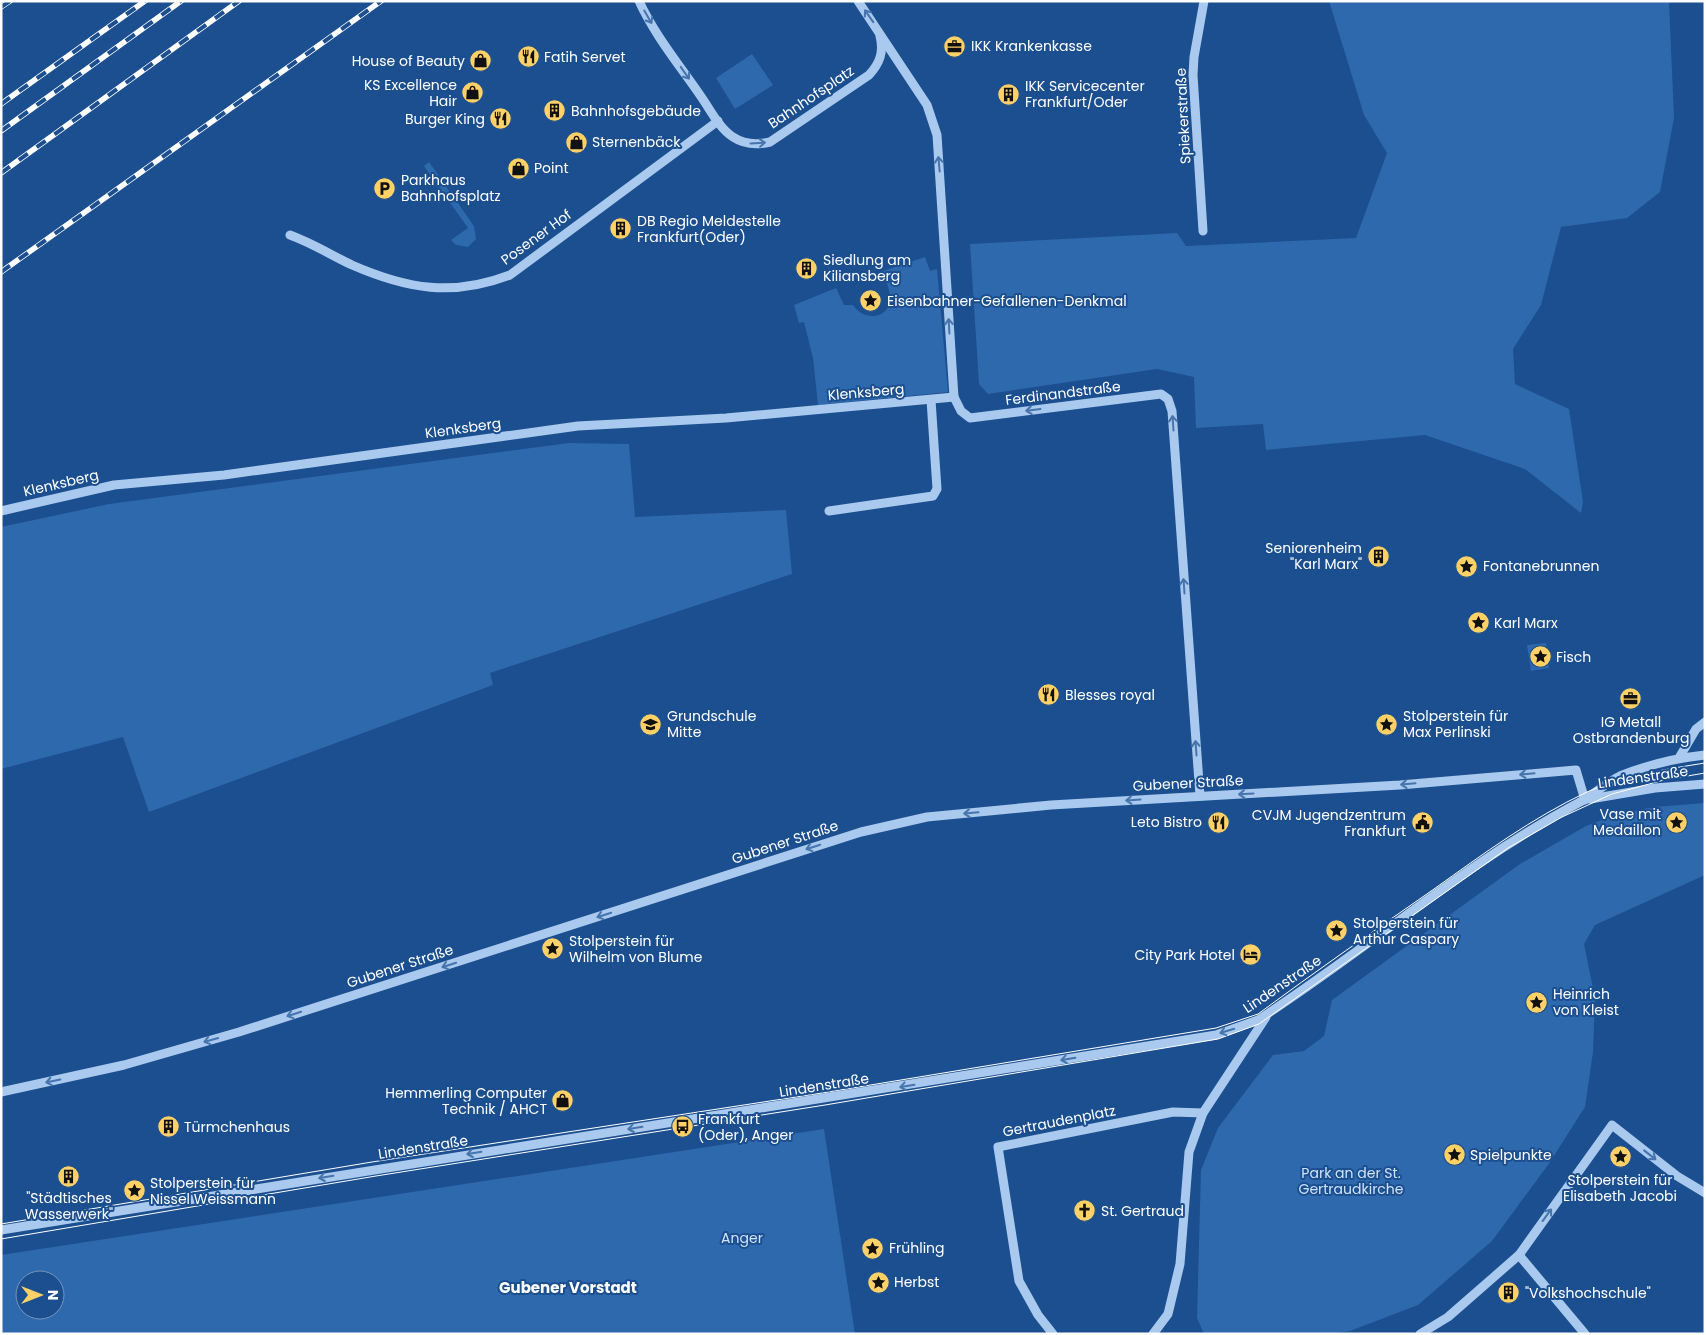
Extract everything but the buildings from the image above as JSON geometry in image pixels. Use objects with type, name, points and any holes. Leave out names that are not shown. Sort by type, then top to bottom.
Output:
[{"type":"street","name":"Bahnhofsplatz","points":[[639,1],[657,33],[718,121],[732,137],[745,143],[758,145],[770,142],[869,75],[876,67],[881,56],[882,43],[879,31]]},
{"type":"street","points":[[858,1],[926,105],[936,135],[954,397]]},
{"type":"street","name":"Spiekerstraße","points":[[1203,231],[1193,75],[1194,57],[1204,1]]},
{"type":"street","name":"Posener Hof","points":[[290,235],[312,243],[352,264],[407,285],[451,289],[485,285],[510,275],[718,121]]},
{"type":"street","name":"Ferdinandstraße","points":[[954,397],[961,411],[970,418],[1161,394],[1168,399],[1172,411],[1200,796]]},
{"type":"street","name":"Klenksberg","points":[[1,510],[114,485],[224,475],[578,426],[726,418],[954,397]]},
{"type":"street","points":[[830,512],[933,496],[937,489],[931,400]]},
{"type":"street","points":[[1679,758],[1696,729],[1705,722]]},
{"type":"street","name":"Lindenstraße","points":[[1,1230],[1216,1035],[1258,1020],[1493,852],[1541,822],[1585,800],[1619,776],[1679,758],[1705,755]]},
{"type":"street","name":"Gubener Straße","points":[[1,1092],[124,1065],[238,1032],[861,832],[937,816],[1051,805],[1400,785],[1576,770],[1585,800]]},
{"type":"street","name":"Lindenstraße","points":[[1585,800],[1655,788],[1705,784]]},
{"type":"street","points":[[1153,1334],[1168,1314],[1180,1264],[1189,1152],[1203,1113],[1259,1024],[1272,1011]]},
{"type":"street","name":"Gertraudenplatz","points":[[1053,1334],[1038,1314],[1019,1281],[998,1147],[1173,1112],[1203,1113]]},
{"type":"street","points":[[1420,1334],[1448,1317],[1519,1255],[1612,1125],[1677,1176],[1705,1193]]},
{"type":"street","points":[[1519,1255],[1585,1334]]},
{"type":"green space","points":[[1329,1],[1669,1],[1674,118],[1660,192],[1627,218],[1561,227],[1541,305],[1513,349],[1515,384],[1569,409],[1583,502],[1581,513],[1525,469],[1425,435],[1266,450],[1263,424],[1196,428],[1194,377],[1157,369],[988,394],[979,384],[970,244],[1177,233],[1186,246],[1356,238],[1387,153],[1364,115]]},
{"type":"green space","points":[[752,54],[773,85],[735,109],[716,78]]},
{"type":"green space","points":[[429,162],[474,226],[476,239],[468,247],[456,245],[451,240],[468,228],[424,166]]},
{"type":"green space","points":[[925,257],[930,271],[937,269],[948,392],[818,405],[813,358],[804,322],[799,323],[794,305],[836,288],[844,305],[853,305],[863,314],[876,316],[886,310],[889,305],[890,298],[883,271]]},
{"type":"green space","points":[[569,443],[629,444],[635,517],[786,510],[792,574],[490,673],[493,685],[149,812],[123,737],[1,769],[1,527],[109,504]]},
{"type":"green space","points":[[1546,643],[1549,668],[1531,671],[1527,645]]},
{"type":"green space","name":"Park an der St. Gertraudkirche","points":[[1705,803],[1705,875],[1595,925],[1584,944],[1595,998],[1593,1052],[1585,1107],[1548,1165],[1492,1241],[1418,1305],[1350,1331],[1330,1334],[1204,1334],[1197,1318],[1201,1170],[1218,1128],[1273,1055],[1304,1051],[1324,1036],[1332,1000],[1520,864],[1586,826],[1615,815],[1654,807]]},
{"type":"green space","name":"Anger","points":[[824,1129],[855,1334],[1,1334],[1,1255]]},
{"type":"tram line","points":[[1,1224],[372,1162],[822,1093],[1216,1028],[1258,1014],[1489,850],[1567,802],[1601,786],[1630,777],[1705,763]]},
{"type":"tram line","points":[[1,1239],[1218,1039],[1259,1024],[1508,848],[1562,817],[1612,794],[1664,780],[1705,773]]},
{"type":"railway","points":[[1,7],[10,1]]},
{"type":"railway","points":[[1,104],[145,1]]},
{"type":"railway","points":[[1,131],[181,1]]},
{"type":"railway","points":[[1,173],[239,1]]},
{"type":"railway","points":[[1,272],[381,1]]},
{"type":"place","name":"IKK Krankenkasse","points":[[955,46]]},
{"type":"place","name":"Fatih Servet","points":[[528,57]]},
{"type":"place","name":"House of Beauty","points":[[481,61]]},
{"type":"place","name":"KS Excellence Hair","points":[[473,93]]},
{"type":"place","name":"IKK Servicecenter Frankfurt/Oder","points":[[1009,94]]},
{"type":"place","name":"Bahnhofsgebäude","points":[[555,111]]},
{"type":"place","name":"Burger King","points":[[501,119]]},
{"type":"place","name":"Sternenbäck","points":[[576,142]]},
{"type":"place","name":"Point","points":[[518,168]]},
{"type":"place","name":"Parkhaus Bahnhofsplatz","points":[[385,188]]},
{"type":"place","name":"DB Regio Meldestelle Frankfurt(Oder)","points":[[621,229]]},
{"type":"place","name":"Siedlung am Kiliansberg","points":[[807,268]]},
{"type":"place","name":"Eisenbahner-Gefallenen-Denkmal","points":[[871,301]]},
{"type":"place","name":"Seniorenheim \"Karl Marx\"","points":[[1378,556]]},
{"type":"place","name":"Fontanebrunnen","points":[[1467,566]]},
{"type":"place","name":"Karl Marx","points":[[1478,623]]},
{"type":"place","name":"Fisch","points":[[1540,657]]},
{"type":"place","name":"Blesses royal","points":[[1049,695]]},
{"type":"place","name":"IG Metall Ostbrandenburg","points":[[1631,699]]},
{"type":"place","name":"Grundschule Mitte","points":[[651,724]]},
{"type":"place","name":"Stolperstein für Max Perlinski","points":[[1387,724]]},
{"type":"place","name":"Leto Bistro","points":[[1218,822]]},
{"type":"place","name":"Vase mit Medaillon","points":[[1677,822]]},
{"type":"place","name":"CVJM Jugendzentrum Frankfurt","points":[[1422,823]]},
{"type":"place","name":"Stolperstein für Arthur Caspary","points":[[1337,931]]},
{"type":"place","name":"Stolperstein für Wilhelm von Blume","points":[[553,949]]},
{"type":"place","name":"City Park Hotel","points":[[1251,955]]},
{"type":"place","name":"Heinrich von Kleist","points":[[1537,1002]]},
{"type":"place","name":"Hemmerling Computer Technik / AHCT","points":[[563,1101]]},
{"type":"place","name":"Türmchenhaus","points":[[168,1127]]},
{"type":"place","name":"Frankfurt (Oder), Anger","points":[[682,1127]]},
{"type":"place","name":"Spielpunkte","points":[[1454,1155]]},
{"type":"place","name":"Stolperstein für Elisabeth Jacobi","points":[[1620,1157]]},
{"type":"place","name":"\"Städtisches Wasserwerk\"","points":[[69,1176]]},
{"type":"place","name":"Stolperstein für Nissel Weissmann","points":[[134,1191]]},
{"type":"place","name":"St. Gertraud","points":[[1085,1211]]},
{"type":"place","name":"Frühling","points":[[873,1248]]},
{"type":"place","name":"Herbst","points":[[878,1282]]},
{"type":"place","name":"\"Volkshochschule\"","points":[[1509,1293]]},
{"type":"district","name":"Gubener Vorstadt","points":[[568,1288]]}]
